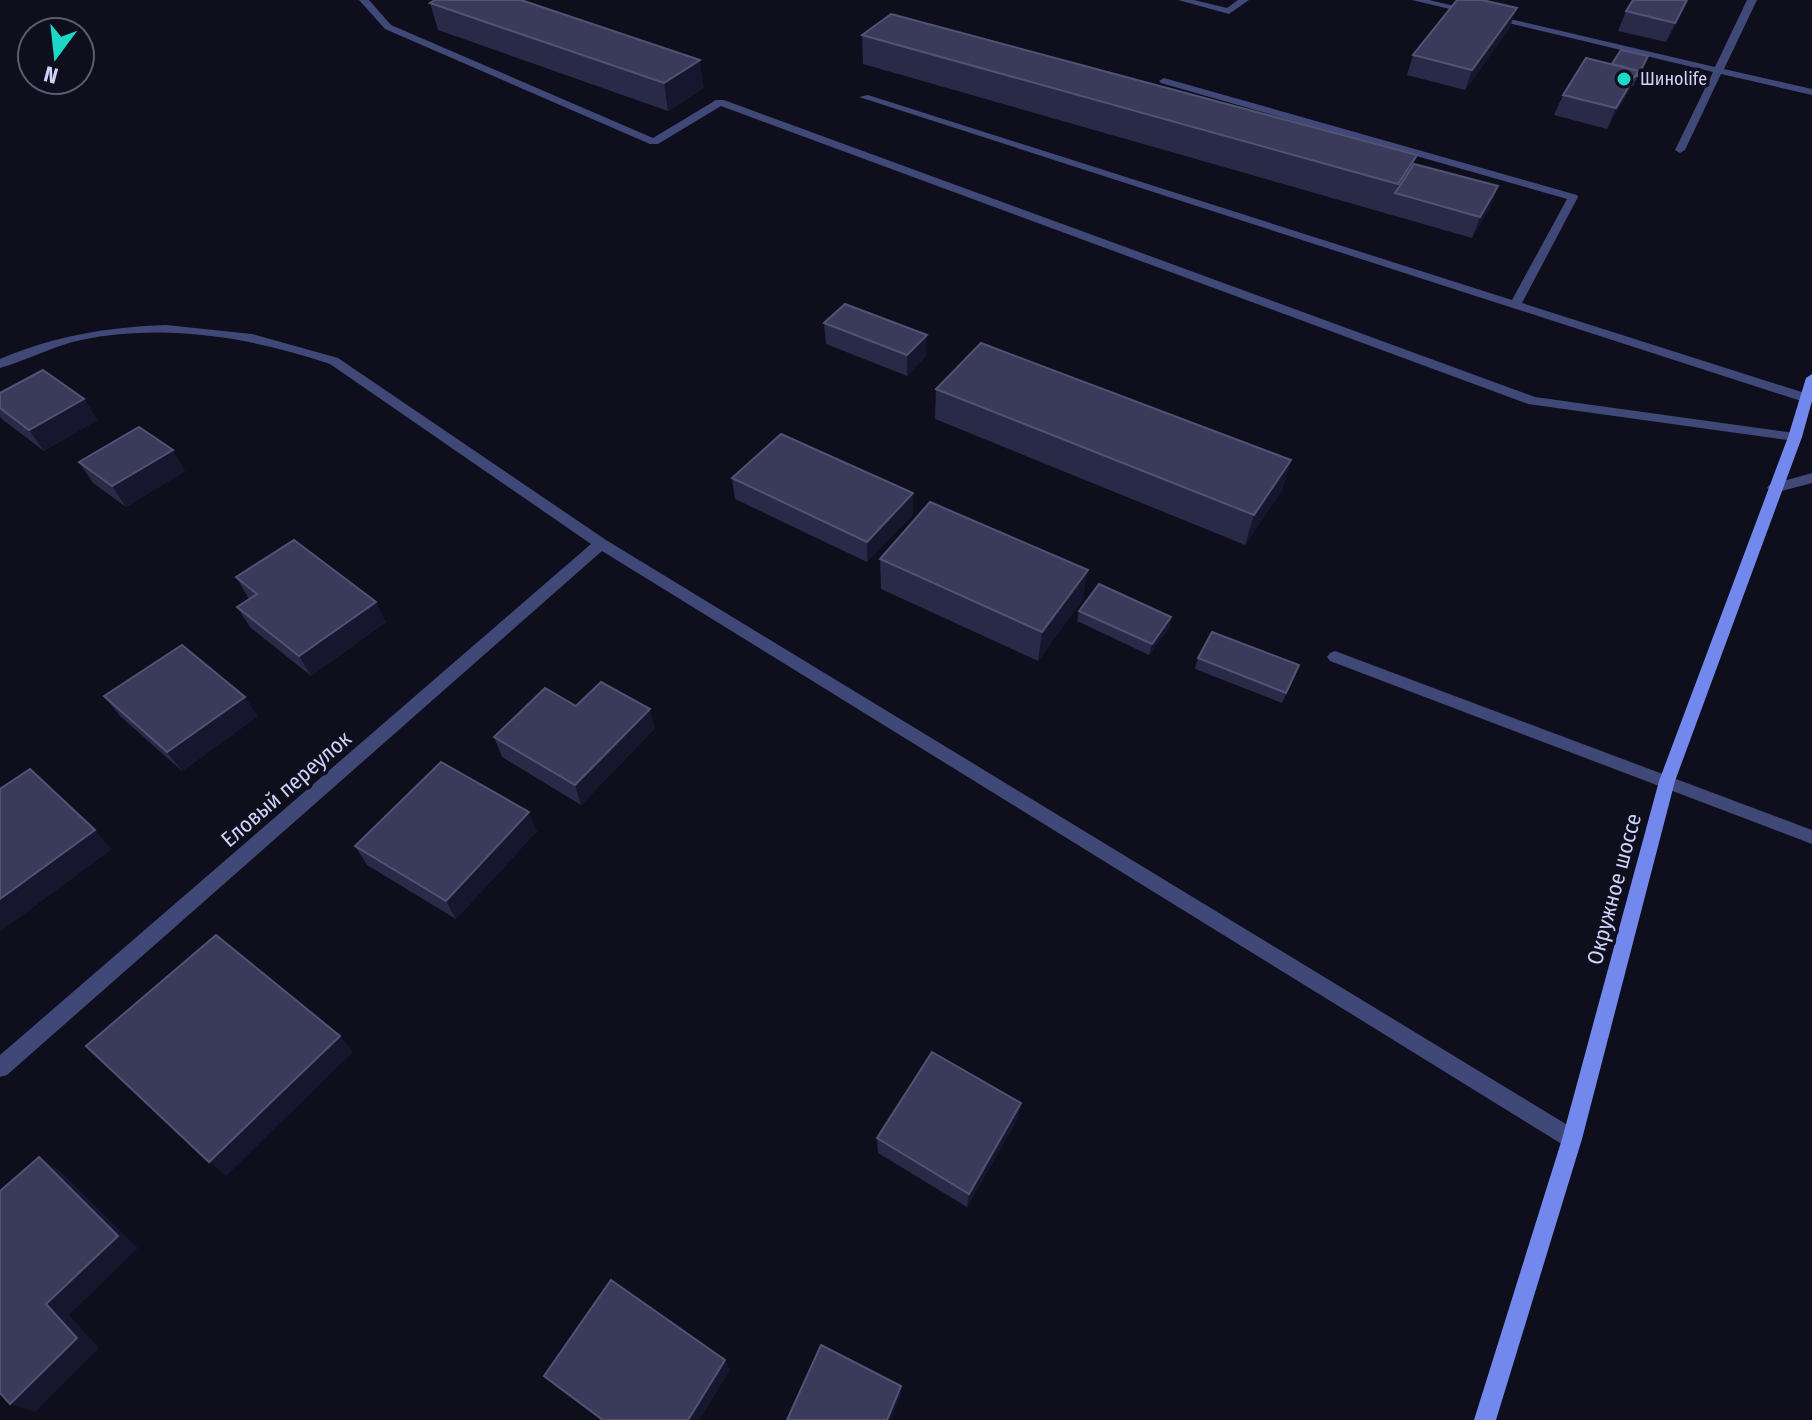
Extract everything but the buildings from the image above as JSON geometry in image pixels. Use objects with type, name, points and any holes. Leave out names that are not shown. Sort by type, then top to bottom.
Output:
[{"type":"street","points":[[364,0],[388,27],[654,142],[720,102],[1533,401],[1795,437]]},
{"type":"street","points":[[1183,0],[1229,11],[1244,0]]},
{"type":"street","points":[[1417,0],[1812,92]]},
{"type":"street","points":[[1680,150],[1721,71],[1752,0]]},
{"type":"street","points":[[1164,81],[1573,197],[1516,304]]},
{"type":"street","points":[[864,97],[1806,398]]},
{"type":"street","points":[[0,364],[35,346],[118,332],[173,329],[233,332],[284,342],[334,361],[601,544],[1572,1139]]},
{"type":"street","name":"Окружное шоссе","points":[[1485,1420],[1572,1139],[1667,781],[1795,437],[1812,378]]},
{"type":"street","points":[[1774,488],[1812,478]]},
{"type":"street","name":"Еловый переулок","points":[[0,1068],[601,544]]},
{"type":"street","points":[[1335,657],[1812,837]]},
{"type":"place","name":"Шиноlife","points":[[1624,79]]}]
